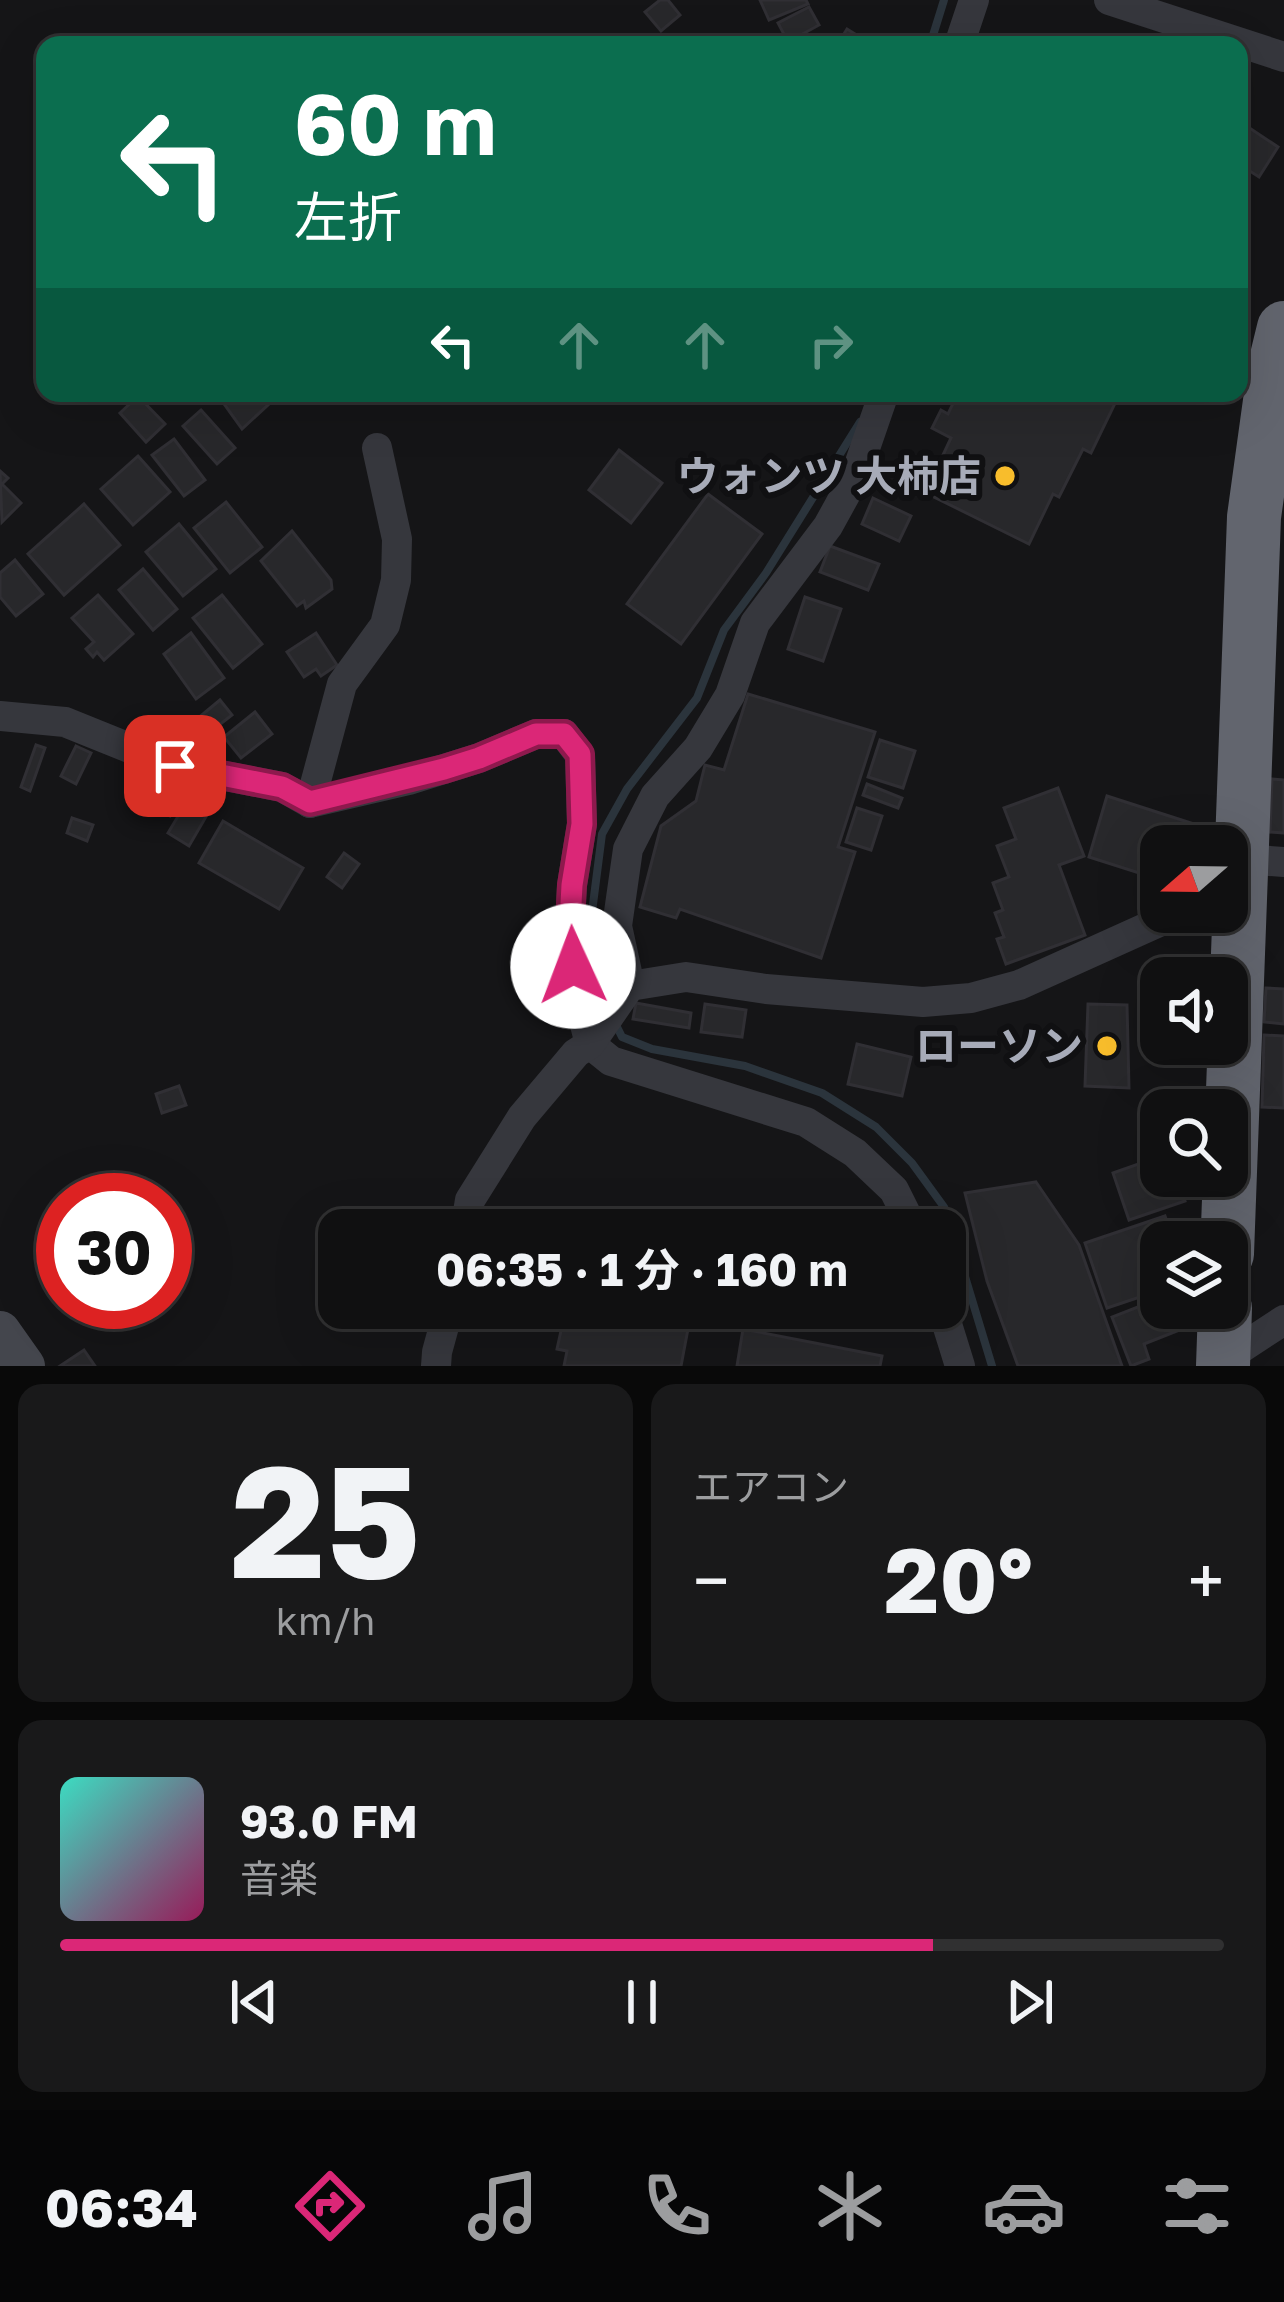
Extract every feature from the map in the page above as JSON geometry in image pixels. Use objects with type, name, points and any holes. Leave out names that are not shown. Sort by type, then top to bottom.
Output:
[{"type":"highway","points":[[1229,1221],[1251,864],[1254,517],[1284,328]]},
{"type":"main road","points":[[0,1332],[24,1366]]},
{"type":"street","points":[[962,36],[974,0]]},
{"type":"street","points":[[1109,0],[1220,36]]},
{"type":"street","points":[[1248,45],[1284,57]]},
{"type":"street","points":[[630,986],[617,926],[628,849],[655,796],[698,748],[730,695],[755,623],[828,526],[855,477],[881,402]]},
{"type":"street","points":[[310,802],[342,684],[385,625],[396,580],[397,539],[377,448]]},
{"type":"street","points":[[0,716],[65,722],[175,766],[282,787],[310,802],[409,780],[536,734],[564,734],[580,754],[582,824],[569,941],[590,1044],[610,1061],[806,1122],[855,1153],[894,1190],[904,1209]]},
{"type":"street","points":[[468,1209],[522,1117],[576,1053],[590,1044],[630,986],[686,977],[922,1002],[971,998],[1019,985],[1140,930]]},
{"type":"street","points":[[1224,1345],[1284,1320]]},
{"type":"street","points":[[436,1366],[443,1329]]},
{"type":"street","points":[[949,1329],[960,1366]]},
{"type":"building","points":[[660,0],[668,0],[680,15],[661,31],[645,12]]},
{"type":"building","points":[[760,0],[806,0],[808,4],[769,20]]},
{"type":"building","points":[[809,7],[819,25],[799,36],[785,36],[778,23]]},
{"type":"building","points":[[1248,127],[1278,147],[1259,177],[1248,170]]},
{"type":"building","points":[[132,402],[144,402],[165,424],[146,442],[120,413]]},
{"type":"building","points":[[223,402],[267,402],[269,404],[242,429]]},
{"type":"building","name":"ウォンツ 大柿店","points":[[954,402],[1116,402],[1091,453],[1083,449],[1059,497],[1053,494],[1029,544],[932,496],[950,459],[943,455],[951,438],[932,428],[941,410],[948,414]]},
{"type":"building","points":[[201,410],[235,448],[217,464],[183,426]]},
{"type":"building","points":[[174,439],[205,480],[184,496],[152,455]]},
{"type":"building","points":[[619,450],[662,483],[631,523],[589,490]]},
{"type":"building","points":[[138,456],[170,492],[133,525],[101,489]]},
{"type":"building","points":[[0,471],[8,478],[2,484],[21,503],[2,522]]},
{"type":"building","points":[[708,494],[762,534],[681,644],[627,604]]},
{"type":"building","points":[[873,498],[911,516],[899,541],[862,524]]},
{"type":"building","points":[[226,502],[262,547],[230,573],[194,528]]},
{"type":"building","points":[[84,504],[120,545],[64,595],[28,554]]},
{"type":"building","points":[[179,524],[216,569],[183,596],[146,552]]},
{"type":"building","points":[[292,531],[331,580],[332,589],[306,608],[304,601],[297,606],[261,561]]},
{"type":"building","points":[[830,546],[879,564],[868,590],[820,572]]},
{"type":"building","points":[[15,560],[43,594],[16,616],[0,597],[0,573]]},
{"type":"building","points":[[143,569],[177,609],[153,630],[119,590]]},
{"type":"building","points":[[98,595],[133,634],[104,660],[86,649],[94,642],[72,618]]},
{"type":"building","points":[[222,595],[262,644],[233,668],[193,618]]},
{"type":"building","points":[[805,597],[841,609],[823,661],[788,649]]},
{"type":"building","points":[[191,633],[224,678],[196,699],[164,654]]},
{"type":"building","points":[[316,633],[337,665],[321,676],[316,669],[304,677],[287,652]]},
{"type":"building","points":[[748,694],[875,732],[838,847],[855,852],[821,958],[680,909],[676,918],[640,907],[661,826],[696,801],[705,765],[724,770]]},
{"type":"building","points":[[220,700],[232,715],[209,733],[197,719]]},
{"type":"building","points":[[255,712],[272,734],[241,758],[224,737]]},
{"type":"building","points":[[880,740],[915,751],[903,788],[868,777]]},
{"type":"building","points":[[36,745],[45,748],[30,791],[21,787]]},
{"type":"building","points":[[76,746],[91,753],[76,784],[61,776]]},
{"type":"building","points":[[1272,779],[1284,780],[1284,833],[1270,832]]},
{"type":"building","points":[[198,783],[218,796],[189,846],[168,833]]},
{"type":"building","points":[[867,784],[902,798],[898,808],[863,795]]},
{"type":"building","points":[[1058,788],[1084,856],[1059,865],[1085,935],[1006,964],[997,939],[1004,937],[995,913],[1003,910],[993,883],[1009,877],[997,846],[1016,839],[1004,808]]},
{"type":"building","points":[[169,791],[180,796],[170,816],[159,809]]},
{"type":"building","points":[[1107,796],[1191,823],[1140,825],[1140,873],[1089,857]]},
{"type":"building","points":[[857,808],[882,816],[871,850],[846,842]]},
{"type":"building","points":[[72,818],[93,825],[87,841],[67,833]]},
{"type":"building","points":[[223,821],[303,868],[279,909],[199,863]]},
{"type":"building","points":[[344,853],[359,864],[342,888],[327,877]]},
{"type":"building","points":[[1266,988],[1284,989],[1284,1024],[1264,1022]]},
{"type":"building","points":[[636,1003],[691,1013],[689,1028],[633,1019]]},
{"type":"building","points":[[705,1004],[746,1010],[742,1037],[701,1032]]},
{"type":"building","name":"ローソン","points":[[1088,1004],[1127,1005],[1129,1088],[1085,1086]]},
{"type":"building","points":[[1264,1035],[1284,1036],[1284,1108],[1262,1107]]},
{"type":"building","points":[[857,1044],[911,1057],[902,1096],[848,1084]]},
{"type":"building","points":[[179,1086],[186,1105],[162,1113],[156,1094]]},
{"type":"building","points":[[1140,1163],[1140,1197],[1184,1197],[1185,1201],[1129,1220],[1113,1173]]},
{"type":"building","points":[[1036,1182],[1079,1245],[1122,1366],[1018,1366],[987,1281],[965,1193]]},
{"type":"building","points":[[1140,1224],[1140,1297],[1107,1308],[1085,1243]]},
{"type":"building","points":[[1140,1306],[1140,1329],[1182,1329],[1144,1344],[1149,1359],[1131,1366],[1112,1317]]},
{"type":"building","points":[[561,1329],[688,1329],[681,1366],[564,1366],[567,1351],[557,1349]]},
{"type":"building","points":[[743,1329],[882,1356],[880,1366],[737,1366]]},
{"type":"building","points":[[84,1350],[95,1366],[60,1366]]},
{"type":"waterway","points":[[933,36],[944,0]]},
{"type":"waterway","points":[[606,1006],[597,991],[592,912],[602,834],[627,789],[697,698],[724,630],[766,573],[860,422]]},
{"type":"waterway","points":[[616,1025],[622,1037],[652,1049],[745,1066],[822,1093],[876,1127],[912,1163],[944,1207],[992,1366]]},
{"type":"place","name":"ウォンツ 大柿店","points":[[1005,476]]},
{"type":"place","name":"ローソン","points":[[1107,1046]]},
{"type":"route","points":[[175,766],[282,787],[310,802],[409,780],[536,734],[564,734],[580,754],[582,824],[569,941],[573,966]]}]
